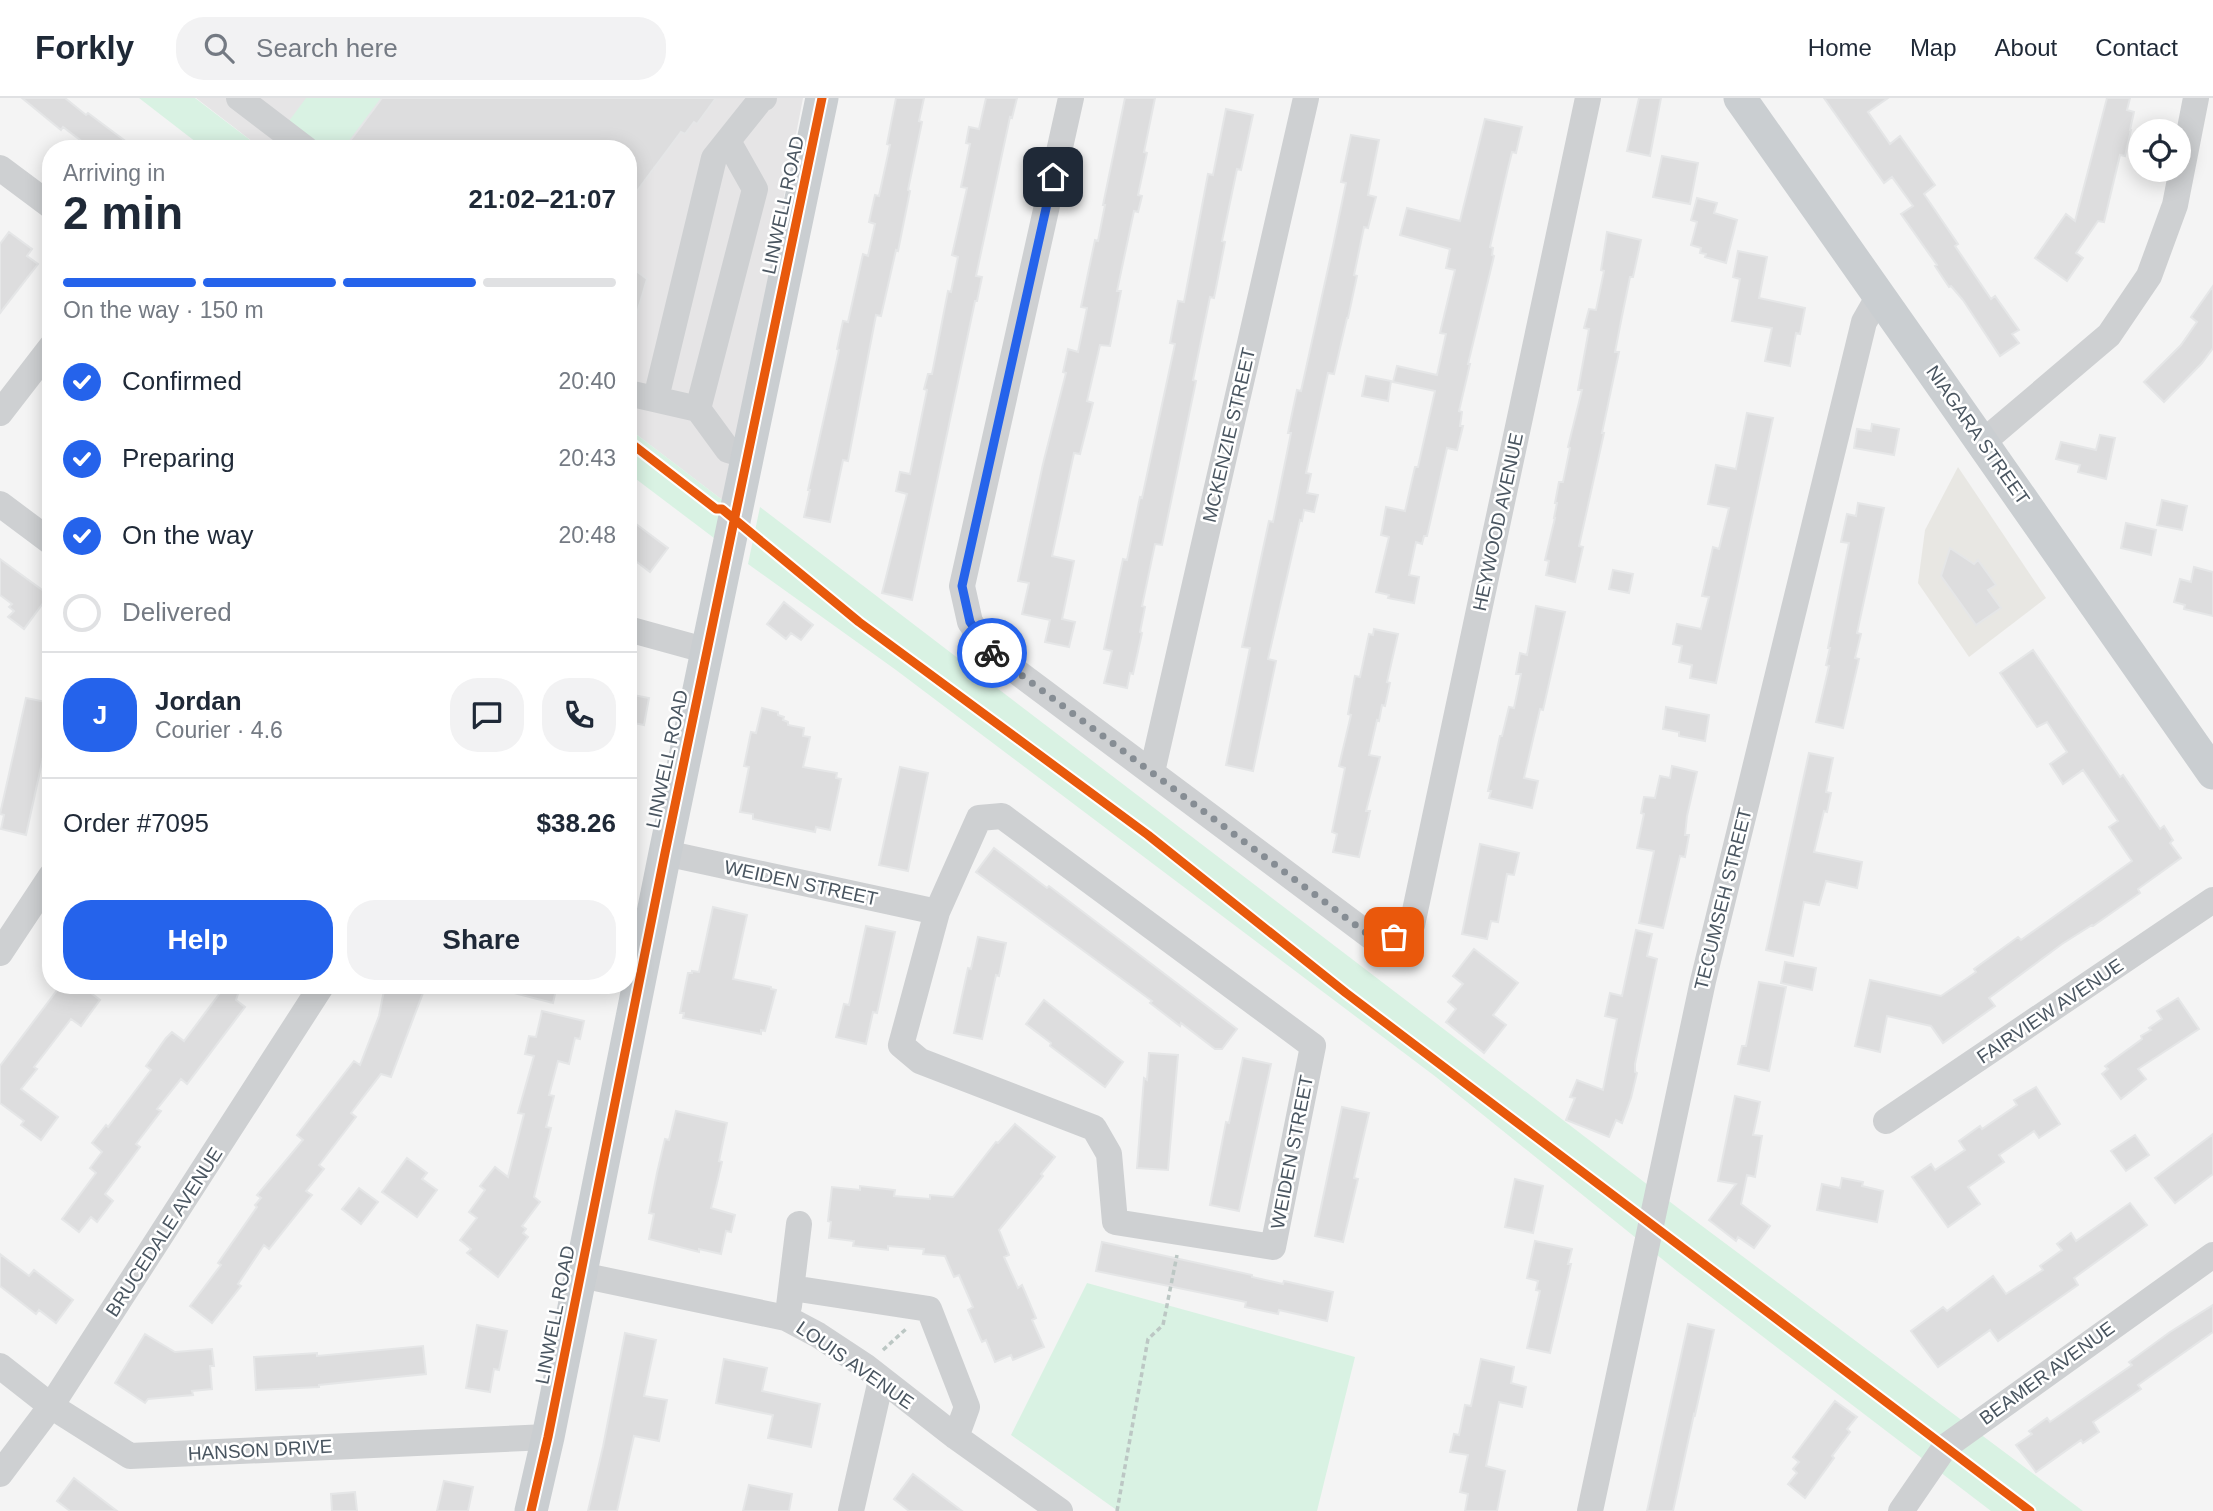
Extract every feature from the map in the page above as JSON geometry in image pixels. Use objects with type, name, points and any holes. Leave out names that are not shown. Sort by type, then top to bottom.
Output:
[{"type":"main road","name":"LINWELL ROAD","points":[[637,994],[822,98]]},
{"type":"main road","name":"NIAGARA STREET","points":[[1740,98],[1880,294],[2213,773]]},
{"type":"main road","name":"LINWELL ROAD","points":[[531,1511],[637,994]]},
{"type":"street","points":[[656,398],[714,158],[762,98],[765,98]]},
{"type":"street","points":[[1071,98],[962,586],[970,622],[993,654],[1152,772]]},
{"type":"street","name":"MCKENZIE STREET","points":[[1152,772],[1306,98]]},
{"type":"street","name":"HEYWOOD AVENUE","points":[[1152,772],[1377,941],[1404,934],[1412,925],[1588,98]]},
{"type":"street","points":[[1983,442],[2109,335],[2149,276],[2175,205],[2196,98]]},
{"type":"street","points":[[248,101],[295,140]]},
{"type":"street","points":[[698,409],[755,189],[728,141]]},
{"type":"street","points":[[0,168],[42,199]]},
{"type":"street","name":"TECUMSEH STREET","points":[[1590,1511],[1703,981],[1864,322],[1880,294]]},
{"type":"street","points":[[0,412],[42,358]]},
{"type":"street","points":[[637,395],[698,409],[728,450],[749,456]]},
{"type":"street","points":[[0,504],[42,535]]},
{"type":"street","points":[[637,631],[708,651]]},
{"type":"street","name":"WEIDEN STREET","points":[[1002,816],[1313,1046],[1273,1247],[1115,1222],[1109,1154],[1094,1128],[920,1061],[901,1045],[937,912],[979,818],[1002,816]]},
{"type":"street","name":"WEIDEN STREET","points":[[665,853],[937,912]]},
{"type":"street","points":[[0,953],[42,890]]},
{"type":"street","name":"FAIRVIEW AVENUE","points":[[1886,1121],[2213,900]]},
{"type":"street","name":"BRUCEDALE AVENUE","points":[[0,1474],[51,1406],[316,994]]},
{"type":"street","points":[[786,1318],[799,1224]]},
{"type":"street","name":"BEAMER AVENUE","points":[[1901,1511],[1945,1447],[2213,1255]]},
{"type":"street","name":"LOUIS AVENUE","points":[[581,1275],[786,1318],[865,1366],[956,1437],[1060,1511]]},
{"type":"street","points":[[792,1289],[929,1309],[967,1406],[956,1437]]},
{"type":"street","name":"HANSON DRIVE","points":[[0,1366],[51,1406],[130,1456],[548,1437]]},
{"type":"street","points":[[851,1511],[881,1380]]},
{"type":"path","points":[[1117,1511],[1148,1339],[1163,1325],[1182,1232]]},
{"type":"shaded area","points":[[196,98],[803,98],[725,502],[637,435],[637,140],[250,140]]},
{"type":"shaded area","points":[[1958,467],[2046,598],[1969,657],[1918,583],[1925,530]]},
{"type":"green space","points":[[139,98],[195,98],[250,140],[193,140]]},
{"type":"green space","points":[[306,98],[382,98],[350,140],[313,140],[289,121]]},
{"type":"green space","points":[[637,435],[725,502],[714,538],[637,480]]},
{"type":"green space","points":[[760,507],[1682,1211],[2083,1511],[1991,1511],[1677,1271],[1436,1077],[896,670],[748,564]]},
{"type":"green space","points":[[1087,1283],[1355,1357],[1317,1511],[1118,1511],[1011,1435]]},
{"type":"building","points":[[22,98],[65,98],[124,140],[80,140],[63,127],[61,130]]},
{"type":"building","points":[[382,98],[716,98],[697,124],[694,122],[685,134],[681,132],[637,191],[637,140],[351,140]]},
{"type":"building","points":[[896,98],[924,98],[919,121],[922,122],[898,251],[896,250],[881,316],[876,315],[848,461],[843,460],[830,522],[804,517],[808,490],[843,321],[848,322],[863,254],[868,256],[875,224],[869,222],[875,195],[879,196],[890,145],[887,144]]},
{"type":"building","points":[[986,98],[1017,98],[1012,118],[1010,117],[976,276],[982,277],[912,600],[882,593],[907,494],[896,491],[900,472],[910,474],[927,390],[924,389],[928,374],[932,374],[948,291],[951,292],[958,257],[952,255],[967,188],[961,187],[970,144],[966,143],[969,127],[979,129]]},
{"type":"building","points":[[1125,98],[1155,98],[1138,195],[1142,196],[1138,212],[1134,211],[1117,291],[1121,291],[1110,346],[1100,345],[1087,401],[1093,403],[1080,454],[1074,453],[1052,556],[1074,561],[1062,619],[1075,622],[1069,647],[1045,642],[1050,620],[1022,614],[1029,583],[1018,581],[1066,373],[1063,372],[1068,349],[1078,352],[1087,308],[1081,307],[1095,240],[1098,241]]},
{"type":"building","points":[[1639,98],[1661,98],[1650,156],[1627,151]]},
{"type":"building","points":[[1824,98],[1888,98],[1868,112],[1890,144],[1900,136],[1935,185],[1924,194],[1991,299],[1995,296],[2019,330],[2012,334],[2019,343],[2000,356],[1963,300],[1949,287],[1901,214],[1913,206],[1892,177],[1884,183]]},
{"type":"building","points":[[2107,98],[2130,98],[2127,110],[2134,112],[2132,119],[2128,119],[2128,143],[2125,156],[2120,155],[2104,222],[2098,221],[2076,253],[2083,258],[2067,281],[2035,258],[2066,214],[2075,221]]},
{"type":"building","points":[[1226,109],[1253,115],[1241,170],[1237,169],[1222,241],[1225,242],[1214,298],[1210,297],[1193,380],[1196,381],[1162,545],[1155,544],[1142,606],[1145,607],[1140,632],[1142,633],[1133,674],[1130,673],[1127,688],[1104,683],[1112,651],[1104,649],[1123,559],[1127,560],[1140,497],[1142,498],[1175,344],[1170,343],[1178,301],[1184,302],[1208,174],[1213,175]]},
{"type":"building","points":[[1485,119],[1522,127],[1516,153],[1512,152],[1490,247],[1493,248],[1494,256],[1459,411],[1462,412],[1460,426],[1463,426],[1457,450],[1447,448],[1427,536],[1424,536],[1422,544],[1416,542],[1409,575],[1419,577],[1414,603],[1388,598],[1389,595],[1376,592],[1389,537],[1381,535],[1386,507],[1405,511],[1435,391],[1393,382],[1397,366],[1437,375],[1446,334],[1440,333],[1455,270],[1446,268],[1450,249],[1400,235],[1407,208],[1460,221]]},
{"type":"building","points":[[1351,135],[1379,140],[1368,195],[1376,197],[1368,228],[1364,227],[1348,318],[1334,374],[1328,373],[1306,473],[1311,474],[1307,493],[1318,495],[1314,512],[1304,510],[1302,521],[1300,520],[1268,659],[1276,661],[1253,771],[1226,765],[1250,648],[1242,647],[1269,521],[1273,522],[1297,390],[1301,391],[1333,246],[1346,183],[1341,182]]},
{"type":"building","points":[[1662,156],[1698,163],[1690,204],[1653,197]]},
{"type":"building","points":[[1697,198],[1717,203],[1714,213],[1737,220],[1726,263],[1705,257],[1706,254],[1700,253],[1701,248],[1691,245],[1697,222],[1691,220]]},
{"type":"building","points":[[9,232],[32,249],[27,256],[38,264],[0,313],[0,244]]},
{"type":"building","points":[[1607,232],[1641,240],[1633,277],[1630,277],[1615,352],[1619,352],[1579,546],[1583,547],[1575,582],[1546,575],[1549,561],[1545,560],[1555,518],[1559,482],[1563,482],[1570,448],[1568,447],[1582,390],[1578,390],[1589,329],[1584,328],[1589,309],[1596,310],[1604,271],[1601,270]]},
{"type":"building","points":[[1738,251],[1767,257],[1759,298],[1805,308],[1800,334],[1796,333],[1790,366],[1765,361],[1772,328],[1732,321],[1740,279],[1733,277]]},
{"type":"building","points":[[637,272],[647,279],[637,313]]},
{"type":"building","points":[[2213,286],[2213,348],[2164,402],[2144,382],[2181,345],[2197,322],[2191,317]]},
{"type":"building","points":[[1366,376],[1391,381],[1388,401],[1362,396]]},
{"type":"building","points":[[1747,413],[1773,418],[1716,683],[1690,678],[1692,665],[1679,662],[1682,646],[1673,644],[1677,624],[1701,629],[1709,597],[1702,596],[1713,547],[1719,549],[1729,508],[1708,504],[1716,465],[1736,469]]},
{"type":"building","points":[[1872,424],[1899,429],[1894,455],[1854,448],[1857,429],[1871,431]]},
{"type":"building","points":[[2100,435],[2115,438],[2106,479],[2078,472],[2080,465],[2056,459],[2061,442],[2096,450]]},
{"type":"building","points":[[2162,500],[2187,506],[2182,530],[2157,525]]},
{"type":"building","points":[[1858,503],[1884,508],[1857,633],[1861,634],[1855,658],[1859,659],[1843,728],[1816,722],[1829,666],[1826,665],[1828,648],[1849,543],[1841,542],[1847,514],[1856,516]]},
{"type":"building","points":[[2126,523],[2156,530],[2151,555],[2121,548]]},
{"type":"building","points":[[637,525],[668,548],[650,572],[637,562]]},
{"type":"building","points":[[1950,548],[1974,564],[1978,560],[1996,585],[1988,590],[2001,608],[1976,625],[1941,576]]},
{"type":"building","points":[[0,559],[42,590],[42,605],[24,629],[8,617],[14,611],[9,607],[12,604],[0,595]]},
{"type":"building","points":[[2194,567],[2213,572],[2213,616],[2184,609],[2185,605],[2174,602],[2180,579],[2191,582]]},
{"type":"building","points":[[1613,570],[1633,574],[1629,593],[1609,589]]},
{"type":"building","points":[[784,602],[813,625],[801,640],[791,633],[786,639],[767,624]]},
{"type":"building","points":[[1536,606],[1565,612],[1543,710],[1540,709],[1524,778],[1538,781],[1532,808],[1489,798],[1491,791],[1488,791],[1509,707],[1514,708],[1521,674],[1516,674],[1520,653],[1527,655]]},
{"type":"building","points":[[1374,629],[1398,634],[1387,682],[1390,683],[1385,706],[1382,705],[1379,721],[1377,720],[1369,755],[1380,757],[1366,811],[1370,811],[1359,857],[1333,852],[1337,834],[1332,832],[1345,768],[1339,766],[1351,715],[1348,714],[1355,676],[1360,677],[1369,634],[1373,635]]},
{"type":"building","points":[[2033,650],[2120,777],[2123,775],[2160,829],[2164,826],[2173,840],[2170,843],[2181,858],[2138,889],[2140,893],[2062,944],[1989,998],[1995,1006],[1943,1043],[1931,1026],[1887,1016],[1880,1052],[1855,1046],[1870,980],[1941,996],[1976,972],[1974,969],[2018,937],[2021,940],[2132,861],[2109,827],[2118,821],[2083,770],[2063,784],[2050,764],[2067,752],[2047,722],[2037,727],[2000,673]]},
{"type":"building","points":[[637,696],[649,698],[644,725],[637,724]]},
{"type":"building","points":[[26,698],[42,701],[42,762],[26,835],[1,829],[4,815],[0,814]]},
{"type":"building","points":[[1666,707],[1709,715],[1705,741],[1679,736],[1679,732],[1663,729]]},
{"type":"building","points":[[762,708],[778,712],[788,725],[804,728],[803,736],[810,737],[803,767],[837,773],[836,778],[841,779],[830,830],[816,827],[815,832],[753,819],[753,814],[740,812],[749,767],[744,766],[751,732],[756,733]]},
{"type":"building","points":[[1809,753],[1833,758],[1826,792],[1831,793],[1814,852],[1862,862],[1857,888],[1826,881],[1819,905],[1804,902],[1793,956],[1766,950]]},
{"type":"building","points":[[1672,766],[1697,772],[1687,816],[1685,835],[1689,835],[1685,857],[1680,856],[1663,928],[1639,923],[1654,851],[1637,848],[1644,814],[1641,813],[1644,797],[1655,798],[1660,776],[1670,778]]},
{"type":"building","points":[[900,767],[928,773],[908,871],[879,865]]},
{"type":"building","points":[[1480,844],[1519,853],[1514,875],[1507,874],[1498,922],[1491,921],[1487,939],[1462,934]]},
{"type":"building","points":[[994,848],[1047,888],[1049,886],[1237,1029],[1222,1049],[1215,1049],[1181,1023],[1180,1026],[1150,1003],[1152,1001],[976,872]]},
{"type":"building","points":[[713,907],[747,915],[733,979],[776,990],[765,1031],[761,1030],[761,1034],[683,1018],[684,1013],[680,1013],[688,973],[699,972]]},
{"type":"building","points":[[866,926],[895,932],[877,1013],[873,1012],[866,1044],[836,1037],[844,1004],[849,1005]]},
{"type":"building","points":[[1636,930],[1652,934],[1647,956],[1657,959],[1635,1064],[1637,1073],[1631,1098],[1622,1123],[1616,1120],[1609,1137],[1566,1120],[1575,1098],[1570,1097],[1577,1080],[1603,1090],[1617,1019],[1605,1016],[1610,993],[1622,996]]},
{"type":"building","points":[[978,937],[1006,943],[982,1039],[954,1033],[968,968],[971,969]]},
{"type":"building","points":[[1474,949],[1518,983],[1493,1015],[1506,1025],[1484,1053],[1446,1022],[1456,1009],[1448,1002],[1463,984],[1453,976]]},
{"type":"building","points":[[1785,962],[1816,968],[1812,990],[1781,983]]},
{"type":"building","points":[[1759,982],[1786,987],[1769,1071],[1738,1064],[1742,1046],[1746,1046]]},
{"type":"building","points":[[54,994],[92,994],[100,1000],[81,1026],[71,1019],[34,1067],[37,1069],[21,1089],[58,1117],[41,1140],[21,1125],[24,1121],[0,1103],[0,1066]]},
{"type":"building","points":[[219,994],[238,994],[236,1000],[245,1007],[187,1084],[181,1079],[157,1109],[161,1111],[136,1144],[140,1147],[105,1194],[113,1201],[97,1222],[91,1217],[79,1232],[62,1219],[96,1173],[90,1168],[102,1152],[92,1143],[106,1125],[108,1127],[151,1070],[146,1066],[166,1038],[172,1032],[184,1041]]},
{"type":"building","points":[[383,994],[423,994],[391,1077],[381,1074],[351,1113],[356,1117],[319,1165],[324,1169],[306,1191],[312,1195],[269,1249],[264,1245],[238,1284],[241,1286],[212,1323],[190,1306],[221,1265],[218,1263],[257,1207],[255,1205],[261,1198],[257,1195],[303,1140],[297,1135],[354,1061],[360,1065],[379,1016]]},
{"type":"building","points":[[518,994],[555,994],[553,1003]]},
{"type":"building","points":[[2178,998],[2199,1029],[2138,1069],[2146,1079],[2121,1099],[2102,1074],[2108,1069],[2105,1066],[2142,1039],[2141,1036],[2151,1030],[2149,1028],[2162,1019],[2157,1011]]},
{"type":"building","points":[[1044,1000],[1123,1062],[1105,1087],[1050,1046],[1051,1043],[1026,1024]]},
{"type":"building","points":[[542,1011],[584,1021],[580,1039],[575,1038],[569,1064],[558,1061],[549,1095],[554,1096],[546,1127],[551,1128],[534,1197],[540,1202],[522,1226],[526,1229],[523,1233],[528,1237],[498,1277],[467,1253],[471,1249],[460,1240],[477,1218],[469,1212],[485,1190],[480,1186],[495,1167],[508,1177],[524,1114],[518,1113],[534,1056],[525,1054],[529,1036],[536,1037]]},
{"type":"building","points":[[1149,1053],[1178,1055],[1168,1170],[1137,1168],[1144,1078],[1147,1080]]},
{"type":"building","points":[[1243,1058],[1271,1064],[1239,1211],[1210,1205],[1226,1122],[1229,1123]]},
{"type":"building","points":[[2036,1087],[2060,1124],[2039,1138],[2034,1131],[1999,1155],[2004,1162],[1968,1187],[1980,1204],[1948,1227],[1912,1177],[1931,1164],[1935,1170],[1965,1150],[1959,1141],[2017,1105],[2014,1100]]},
{"type":"building","points":[[1735,1096],[1760,1102],[1753,1135],[1762,1136],[1755,1177],[1747,1175],[1741,1204],[1770,1226],[1754,1248],[1738,1237],[1736,1241],[1709,1220],[1736,1184],[1718,1181]]},
{"type":"building","points":[[1342,1107],[1369,1113],[1354,1178],[1358,1179],[1343,1242],[1315,1236]]},
{"type":"building","points":[[676,1111],[727,1123],[719,1161],[722,1162],[711,1208],[735,1215],[731,1232],[726,1231],[721,1254],[699,1249],[699,1252],[649,1239],[654,1214],[649,1213],[657,1173],[665,1139],[669,1140]]},
{"type":"building","points":[[1015,1124],[1055,1157],[999,1230],[1009,1255],[1004,1257],[1018,1288],[1022,1285],[1036,1318],[1032,1320],[1044,1347],[1013,1360],[1011,1355],[995,1362],[986,1340],[982,1342],[968,1310],[973,1307],[959,1275],[954,1277],[945,1256],[923,1254],[924,1249],[888,1246],[888,1250],[853,1246],[854,1241],[829,1238],[831,1222],[828,1221],[832,1187],[860,1190],[860,1186],[895,1190],[894,1196],[930,1199],[930,1195],[953,1197],[996,1142],[998,1143]]},
{"type":"building","points":[[2213,1134],[2213,1174],[2175,1203],[2155,1178]]},
{"type":"building","points":[[2135,1135],[2149,1155],[2126,1171],[2111,1151]]},
{"type":"building","points":[[407,1158],[427,1173],[422,1179],[437,1190],[417,1217],[382,1192]]},
{"type":"building","points":[[1842,1178],[1863,1182],[1862,1186],[1883,1191],[1877,1222],[1817,1210],[1822,1184],[1840,1188]]},
{"type":"building","points":[[1515,1179],[1543,1186],[1533,1233],[1505,1227]]},
{"type":"building","points":[[359,1188],[378,1202],[361,1224],[342,1209]]},
{"type":"building","points":[[2130,1203],[2147,1225],[2074,1278],[2078,1285],[1998,1341],[1990,1330],[1938,1367],[1911,1331],[1943,1307],[1947,1311],[1993,1276],[2006,1294],[2043,1270],[2040,1266],[2062,1250],[2057,1244],[2071,1233],[2076,1241]]},
{"type":"building","points":[[1535,1241],[1572,1249],[1568,1264],[1571,1264],[1550,1353],[1527,1348],[1540,1291],[1536,1290],[1538,1281],[1527,1278]]},
{"type":"building","points":[[1102,1242],[1283,1284],[1284,1281],[1333,1292],[1327,1321],[1279,1310],[1278,1314],[1245,1307],[1246,1302],[1096,1271]]},
{"type":"building","points":[[0,1254],[29,1276],[34,1270],[73,1300],[56,1323],[39,1310],[36,1314],[0,1286]]},
{"type":"building","points":[[2213,1305],[2213,1332],[2138,1385],[2141,1389],[2093,1422],[2099,1432],[2083,1443],[2081,1440],[2036,1472],[2016,1445],[2032,1434],[2029,1431],[2047,1418],[2050,1422],[2132,1365],[2129,1362],[2170,1332]]},
{"type":"building","points":[[1688,1324],[1714,1330],[1673,1511],[1647,1511]]},
{"type":"building","points":[[477,1325],[507,1331],[499,1370],[494,1369],[490,1392],[466,1388]]},
{"type":"building","points":[[625,1333],[656,1340],[644,1396],[667,1400],[659,1441],[634,1436],[617,1511],[588,1511],[603,1447]]},
{"type":"building","points":[[145,1334],[175,1352],[212,1349],[212,1389],[192,1391],[193,1395],[148,1399],[145,1403],[115,1383]]},
{"type":"building","points":[[423,1346],[426,1374],[319,1387],[256,1390],[254,1357],[317,1353],[317,1356]]},
{"type":"building","points":[[724,1359],[767,1368],[762,1391],[820,1404],[811,1447],[768,1438],[773,1415],[716,1403]]},
{"type":"building","points":[[1481,1359],[1514,1367],[1511,1383],[1526,1387],[1522,1407],[1499,1402],[1486,1466],[1505,1471],[1497,1511],[1465,1511],[1468,1494],[1460,1492],[1468,1455],[1450,1452],[1454,1434],[1459,1435],[1465,1405],[1471,1406]]},
{"type":"building","points":[[1835,1401],[1857,1417],[1847,1429],[1850,1432],[1832,1456],[1834,1458],[1805,1498],[1788,1484],[1797,1473],[1793,1469],[1799,1462],[1793,1457]]},
{"type":"building","points":[[913,1474],[962,1511],[909,1511],[894,1499]]},
{"type":"building","points":[[74,1478],[117,1511],[70,1511],[57,1501]]},
{"type":"building","points":[[444,1481],[473,1487],[468,1511],[437,1511]]},
{"type":"building","points":[[749,1485],[792,1494],[789,1511],[743,1511]]},
{"type":"building","points":[[355,1492],[357,1511],[332,1511],[331,1494]]},
{"type":"cycle path","points":[[637,993],[822,98]]},
{"type":"cycle path","points":[[637,448],[716,509],[722,509],[859,622],[1148,835],[1346,993],[2030,1511]]},
{"type":"cycle path","points":[[531,1511],[637,994]]},
{"type":"way so far","points":[[992,653],[1377,941],[1394,937]]},
{"type":"route","points":[[992,653],[970,622],[962,586],[1053,177]]}]
